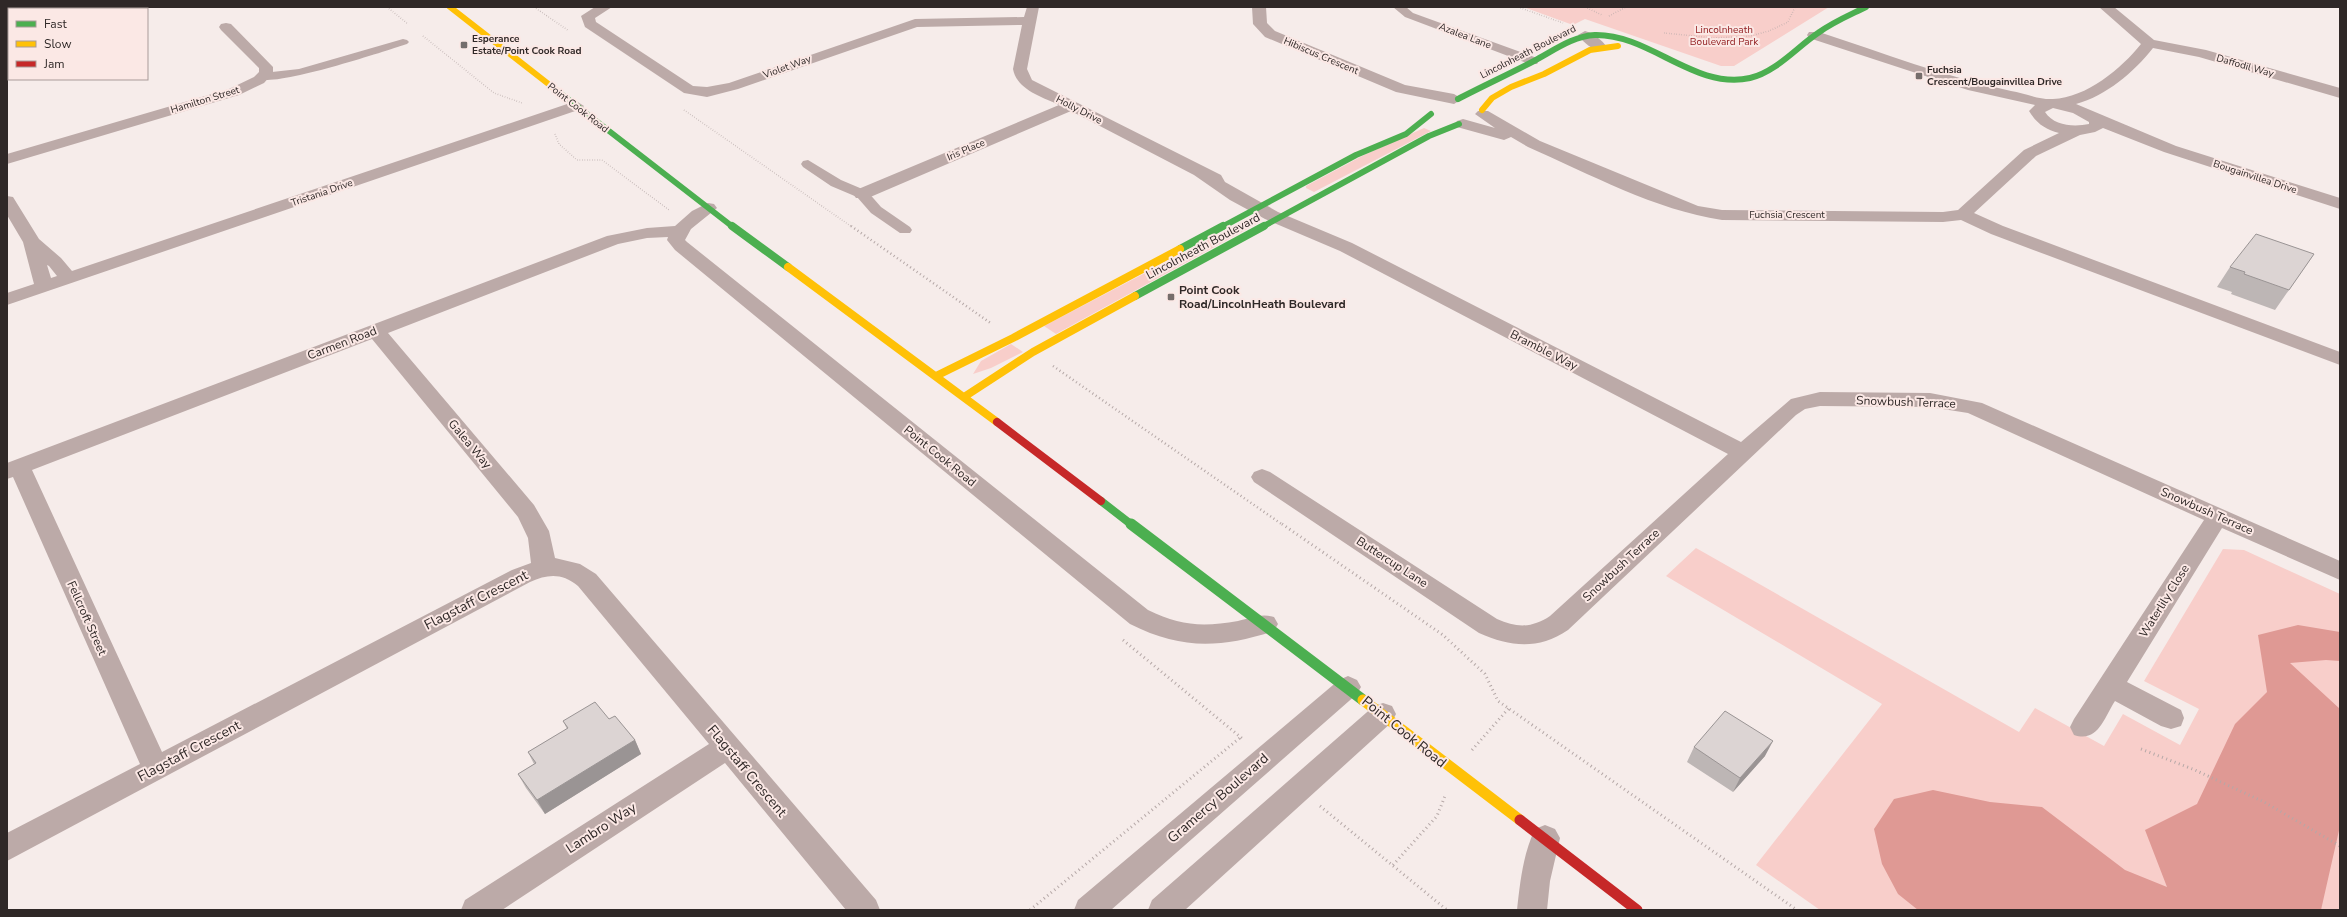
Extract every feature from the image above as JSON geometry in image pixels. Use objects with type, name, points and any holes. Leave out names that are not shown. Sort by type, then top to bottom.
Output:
[{"type":"street","name":"Point Cook Road","points":[[450,7],[708,208],[936,376],[1265,624],[1383,714],[1454,771],[1545,838],[1637,910]]},
{"type":"street","name":"Violet Way","points":[[605,7],[588,16],[587,19],[590,24],[684,87],[700,92],[723,90],[915,23],[1032,14]]},
{"type":"street","name":"Hibiscus Crescent","points":[[1259,7],[1260,24],[1270,34],[1400,89],[1456,99]]},
{"type":"street","name":"Lincolnheath Boulevard","points":[[936,376],[1013,338],[1369,149],[1407,134],[1421,125],[1430,112],[1430,107],[1439,101],[1456,99],[1588,35],[1626,40],[1709,75],[1728,79],[1749,78],[1764,73],[1786,54],[1814,35],[1866,7]]},
{"type":"street","points":[[2106,7],[2149,43],[2144,51],[2102,87],[2076,100],[2039,108],[2037,111],[2041,117],[2043,128],[2030,152],[1963,214],[1997,230],[2340,359]]},
{"type":"street","name":"Holly Drive","points":[[1032,14],[1021,74],[1027,83],[1263,205]]},
{"type":"street","points":[[226,27],[264,64],[267,70],[263,77]]},
{"type":"street","points":[[1588,35],[1600,47]]},
{"type":"street","points":[[1814,35],[1973,87],[2041,117]]},
{"type":"street","name":"Daffodil Way","points":[[2149,43],[2200,53],[2340,93]]},
{"type":"street","name":"Lincolnheath Boulevard","points":[[964,397],[1033,352],[1285,216],[1429,136],[1461,124],[1477,121],[1499,93],[1600,47],[1620,46],[1654,52]]},
{"type":"street","name":"Hamilton Street","points":[[7,159],[227,94],[244,88],[263,77]]},
{"type":"street","points":[[1973,87],[2055,105]]},
{"type":"street","points":[[2030,152],[2080,130],[2096,127],[2093,107],[2102,87]]},
{"type":"street","name":"Hibiscus Crescent","points":[[1400,89],[1430,112]]},
{"type":"street","points":[[1456,99],[1473,103],[1483,112]]},
{"type":"street","name":"Tristania Drive","points":[[7,299],[571,102]]},
{"type":"street","name":"Bougainvillea Drive","points":[[2055,105],[2078,109],[2095,118],[2170,149],[2340,204]]},
{"type":"street","name":"Iris Place","points":[[862,194],[1070,106]]},
{"type":"street","points":[[1430,112],[1441,121],[1461,124]]},
{"type":"street","name":"Fuchsia Crescent","points":[[1483,112],[1534,144]]},
{"type":"street","name":"Bougainvillea Drive","points":[[2041,117],[2058,126],[2170,149]]},
{"type":"street","name":"Fuchsia Crescent","points":[[1461,124],[1534,144],[1677,205],[1696,211],[1722,215],[1943,216],[1963,214]]},
{"type":"street","points":[[7,201],[32,242],[44,286]]},
{"type":"street","name":"Bramble Way","points":[[1263,205],[1285,216],[1312,236],[1346,247],[1742,452]]},
{"type":"street","points":[[680,231],[684,226],[708,208]]},
{"type":"street","name":"Point Cook Road","points":[[680,231],[676,240],[681,246],[1139,617],[1165,630],[1188,633],[1231,633],[1265,624]]},
{"type":"street","name":"Carmen Road","points":[[13,469],[613,240],[647,233],[680,231]]},
{"type":"street","points":[[32,242],[55,262],[68,278]]},
{"type":"street","name":"Galea Way","points":[[375,330],[526,511],[541,540],[544,557],[542,568]]},
{"type":"street","name":"Snowbush Terrace","points":[[1526,637],[1548,632],[1559,623],[1789,410],[1808,401],[1930,400],[1954,403],[1975,408],[2340,571]]},
{"type":"street","name":"Fellcroft Street","points":[[13,469],[156,769]]},
{"type":"street","name":"Buttercup Lane","points":[[1262,476],[1488,626],[1502,633],[1526,637]]},
{"type":"street","name":"Waterlily Close","points":[[2084,727],[2218,516]]},
{"type":"street","name":"Flagstaff Crescent","points":[[7,848],[521,576],[542,568],[570,568],[583,576],[865,910]]},
{"type":"street","points":[[2111,686],[2171,718]]},
{"type":"street","name":"Gramercy Boulevard","points":[[1090,910],[1348,687]]},
{"type":"street","points":[[1163,910],[1383,714]]},
{"type":"street","name":"Lambro Way","points":[[476,910],[727,747]]},
{"type":"street","points":[[1532,910],[1535,881],[1545,838]]},
{"type":"lane","name":"Azalea Lane","points":[[1399,7],[1409,15],[1533,61]]},
{"type":"lane","name":"Hamilton Street","points":[[263,77],[300,72],[403,42]]},
{"type":"lane","points":[[808,164],[836,183],[862,194],[876,210],[904,230]]},
{"type":"path","points":[[534,7],[575,35]]},
{"type":"path","points":[[1518,7],[1574,27],[1580,25],[1588,35]]},
{"type":"path","points":[[1585,7],[1612,19]]},
{"type":"path","points":[[1658,32],[1688,37],[1716,37],[1763,33],[1788,22],[1795,7]]},
{"type":"path","points":[[679,107],[1013,338]]},
{"type":"path","points":[[1033,352],[1443,635],[1485,674],[1498,701],[1797,910]]},
{"type":"path","points":[[1030,910],[1241,737]]},
{"type":"path","points":[[2141,750],[2195,770],[2264,802],[2340,846]]},
{"type":"green space","points":[[7,7],[46,7],[47,8],[8,8],[7,55]]},
{"type":"green space","name":"Lincolnheath Boulevard Park","points":[[1523,7],[1829,7],[1734,66],[1721,66],[1585,19],[1573,25]]},
{"type":"green space","points":[[1424,128],[1431,131],[1314,192],[1306,188],[1306,186],[1364,155]]},
{"type":"green space","points":[[1250,218],[1260,222],[1056,334],[1044,326]]},
{"type":"green space","points":[[1011,344],[1023,352],[991,368],[973,374],[981,361]]},
{"type":"green space","points":[[1696,548],[2019,732],[2035,708],[2104,746],[2123,714],[2180,745],[2199,709],[2144,681],[2223,549],[2244,550],[2340,594],[2340,910],[1820,910],[1756,865],[1882,704],[1666,576]]},
{"type":"shaded area","points":[[2298,625],[2340,632],[2340,661],[2326,660],[2290,663],[2340,709],[2340,826],[2321,910],[1918,910],[1898,894],[1882,864],[1874,829],[1894,799],[1933,790],[1990,802],[2042,807],[2125,870],[2167,887],[2145,830],[2197,804],[2235,724],[2267,692],[2258,635]]},
{"type":"building","points":[[2256,234],[2314,254],[2289,290],[2244,274],[2245,272],[2230,267]]},
{"type":"building","points":[[595,702],[609,719],[615,716],[635,740],[537,800],[518,774],[536,763],[528,752],[568,728],[563,721]]},
{"type":"building","points":[[1725,711],[1773,741],[1740,778],[1694,747]]},
{"type":"traffic: fast","points":[[1458,99],[1566,44],[1580,38],[1595,35],[1615,37],[1634,43],[1710,76],[1730,80],[1750,78],[1775,66],[1806,41],[1839,20],[1866,7]]},
{"type":"traffic: fast","points":[[560,93],[708,208],[788,267]]},
{"type":"traffic: fast","points":[[1180,249],[1356,155],[1406,134],[1431,114]]},
{"type":"traffic: fast","points":[[1135,296],[1429,136],[1459,124]]},
{"type":"traffic: fast","points":[[1101,501],[1363,700]]},
{"type":"traffic: slow","points":[[450,7],[560,93]]},
{"type":"traffic: slow","points":[[1482,110],[1492,98],[1511,87],[1544,74],[1590,50],[1618,46]]},
{"type":"traffic: slow","points":[[936,376],[1013,338],[1180,249]]},
{"type":"traffic: slow","points":[[788,267],[997,422]]},
{"type":"traffic: slow","points":[[964,397],[1033,352],[1135,296]]},
{"type":"traffic: slow","points":[[1363,700],[1520,820]]},
{"type":"traffic: jam","points":[[997,422],[1101,501]]},
{"type":"traffic: jam","points":[[1520,820],[1637,910]]},
{"type":"place","name":"Esperance Estate/Point Cook Road","points":[[464,45]]},
{"type":"place","name":"Fuchsia Crescent/Bougainvillea Drive","points":[[1919,76]]},
{"type":"place","name":"Point Cook Road/LincolnHeath Boulevard","points":[[1171,297]]}]
